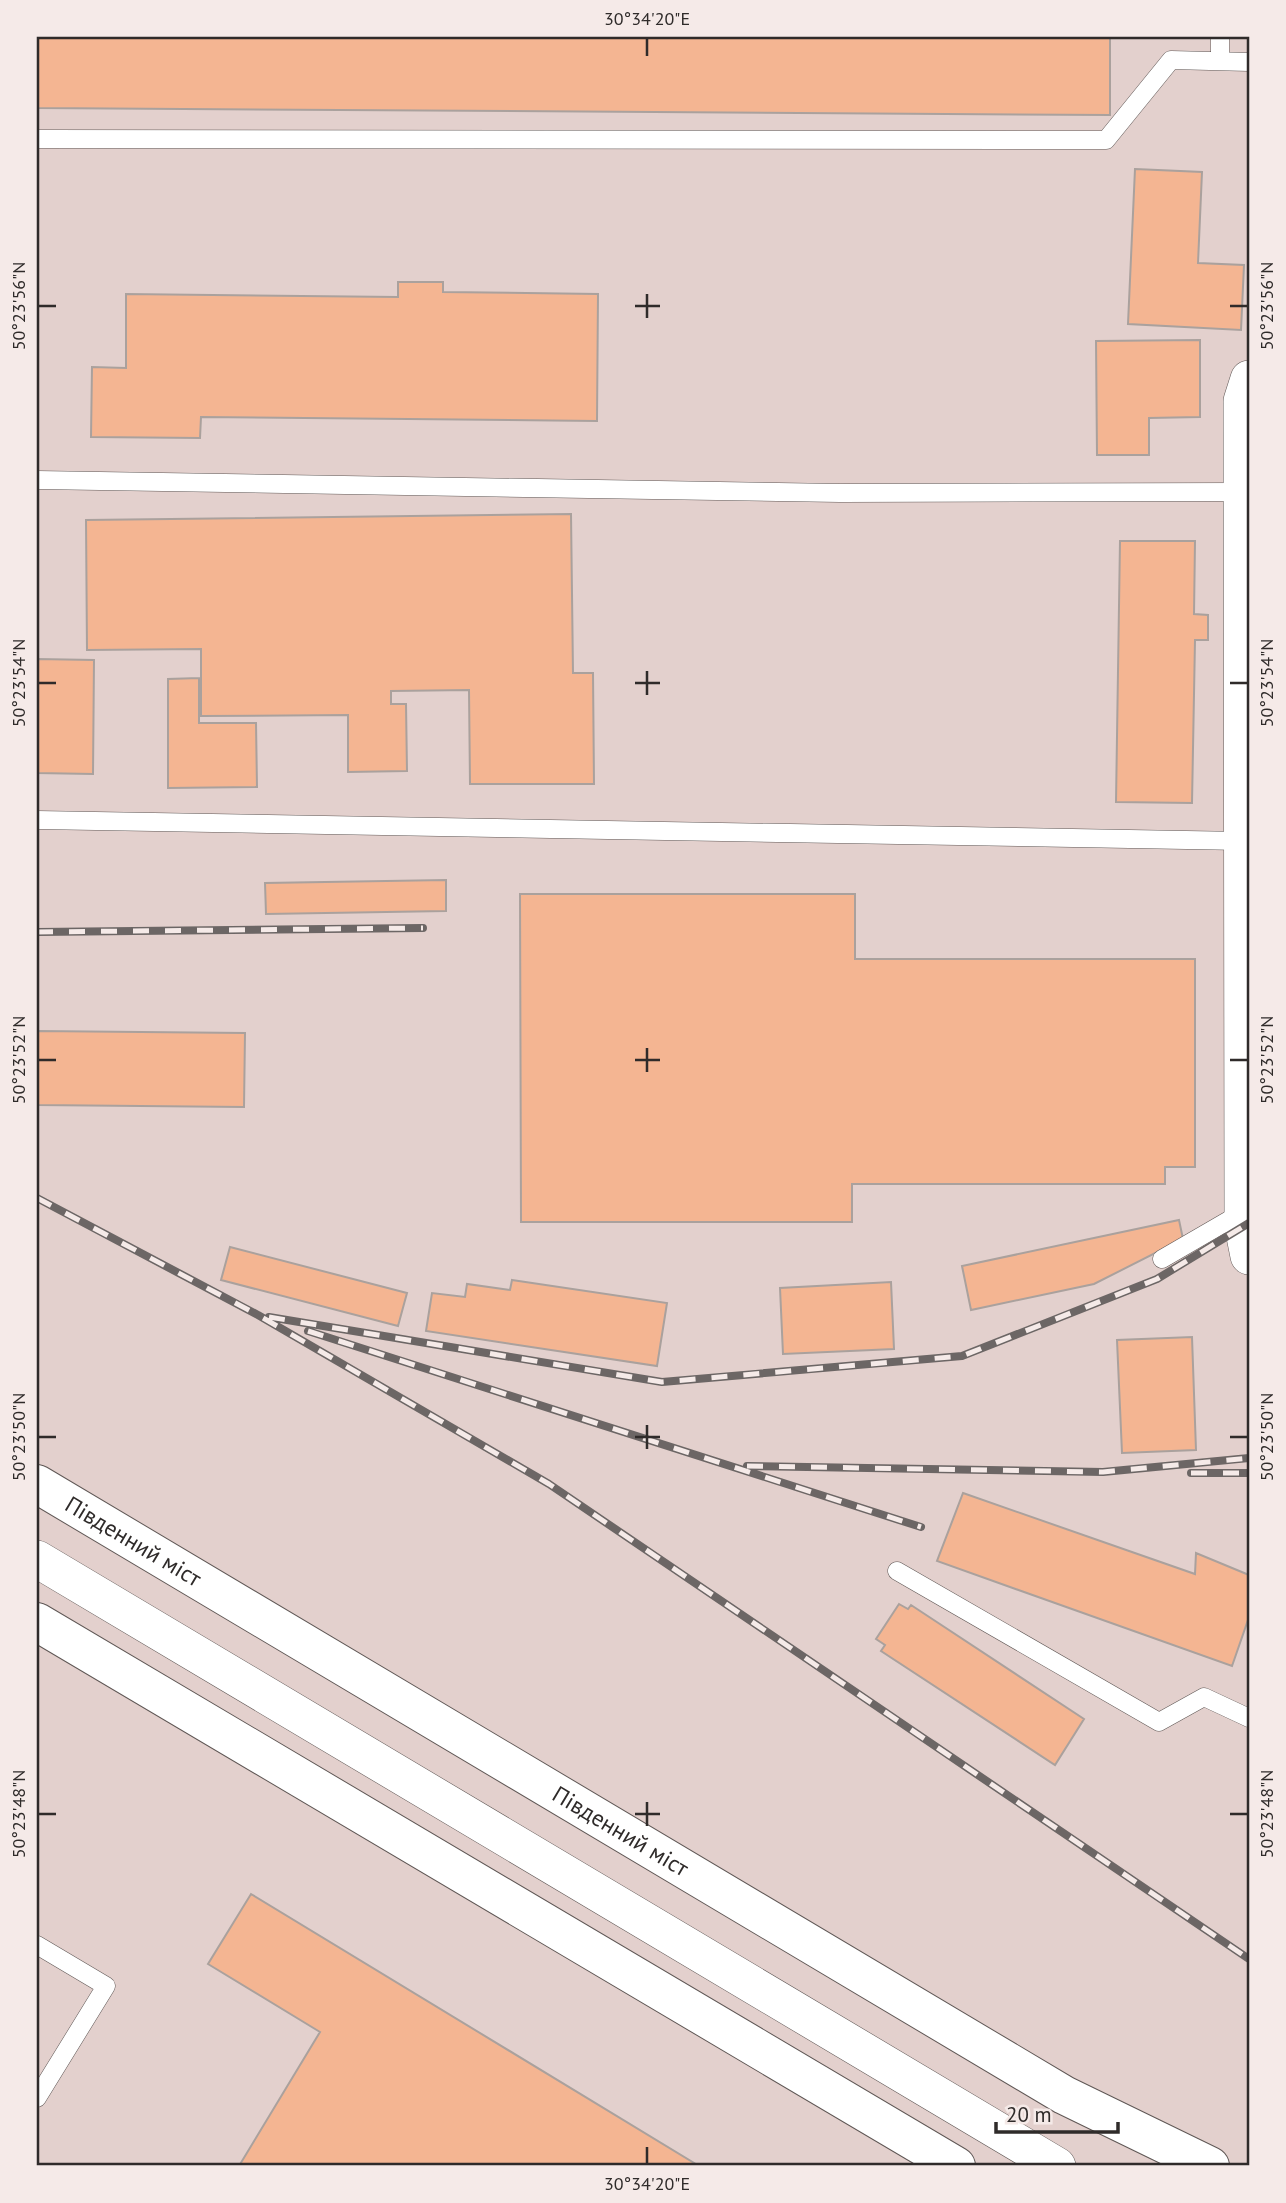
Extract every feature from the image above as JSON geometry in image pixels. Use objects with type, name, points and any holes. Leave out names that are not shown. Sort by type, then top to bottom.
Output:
[{"type":"highway","name":"Південний міст","points":[[37,1484],[1064,2095],[1210,2166]]},
{"type":"highway","points":[[37,1622],[956,2166]]},
{"type":"street","points":[[1249,379],[1242,401],[1243,1226],[1249,1256]]},
{"type":"street","points":[[37,1559],[1057,2166]]},
{"type":"lane","points":[[1220,37],[1220,61]]},
{"type":"lane","points":[[37,139],[1106,140],[1171,60],[1249,62]]},
{"type":"lane","points":[[37,480],[840,493],[1242,492]]},
{"type":"lane","points":[[37,820],[1243,841]]},
{"type":"lane","points":[[1162,1259],[1243,1213]]},
{"type":"lane","points":[[897,1572],[1159,1722],[1204,1697],[1249,1718]]},
{"type":"lane","points":[[37,1945],[106,1986],[37,2098]]},
{"type":"shaded area","points":[[37,37],[1249,37],[1249,2166],[37,2166]]},
{"type":"building","points":[[37,37],[1110,37],[1110,115],[37,108]]},
{"type":"building","points":[[1135,169],[1202,172],[1198,263],[1244,265],[1241,330],[1128,324]]},
{"type":"building","points":[[398,282],[443,282],[443,292],[598,294],[597,421],[201,417],[200,438],[91,437],[92,367],[126,368],[126,294],[398,297]]},
{"type":"building","points":[[1200,340],[1200,417],[1149,418],[1149,455],[1097,455],[1096,341]]},
{"type":"building","points":[[571,514],[573,673],[593,673],[594,784],[470,784],[469,690],[391,691],[391,704],[406,704],[407,771],[348,772],[348,715],[201,716],[201,649],[87,650],[86,520]]},
{"type":"building","points":[[1120,541],[1195,541],[1194,614],[1208,615],[1208,640],[1195,640],[1192,803],[1116,802]]},
{"type":"building","points":[[37,659],[94,660],[93,774],[37,773]]},
{"type":"building","points":[[199,678],[199,723],[256,723],[257,787],[168,788],[168,679]]},
{"type":"building","points":[[446,880],[446,911],[266,914],[265,883]]},
{"type":"building","points":[[520,894],[855,894],[855,959],[1195,959],[1195,1167],[1165,1167],[1165,1184],[852,1184],[852,1222],[521,1222]]},
{"type":"building","points":[[37,1031],[245,1033],[244,1107],[37,1105]]},
{"type":"building","points":[[1179,1220],[1183,1239],[1094,1284],[971,1310],[962,1266]]},
{"type":"building","points":[[230,1247],[407,1293],[398,1326],[221,1280]]},
{"type":"building","points":[[512,1280],[667,1303],[657,1366],[426,1331],[432,1293],[465,1297],[467,1284],[510,1290]]},
{"type":"building","points":[[891,1282],[894,1349],[783,1354],[780,1288]]},
{"type":"building","points":[[1192,1337],[1196,1450],[1122,1453],[1117,1340]]},
{"type":"building","points":[[963,1493],[1195,1574],[1196,1553],[1249,1575],[1249,1617],[1232,1666],[937,1561]]},
{"type":"building","points":[[899,1604],[908,1609],[911,1605],[1084,1719],[1055,1765],[881,1651],[885,1645],[876,1639]]},
{"type":"building","points":[[251,1894],[699,2166],[239,2166],[320,2032],[208,1964]]},
{"type":"railway","points":[[37,932],[423,928]]},
{"type":"railway","points":[[37,1198],[258,1315],[549,1484],[1249,1959]]},
{"type":"railway","points":[[269,1317],[662,1382],[962,1356],[1157,1279],[1249,1223]]},
{"type":"railway","points":[[308,1331],[921,1527]]},
{"type":"railway","points":[[747,1466],[1103,1472],[1249,1458]]},
{"type":"railway","points":[[1191,1473],[1249,1473]]}]
